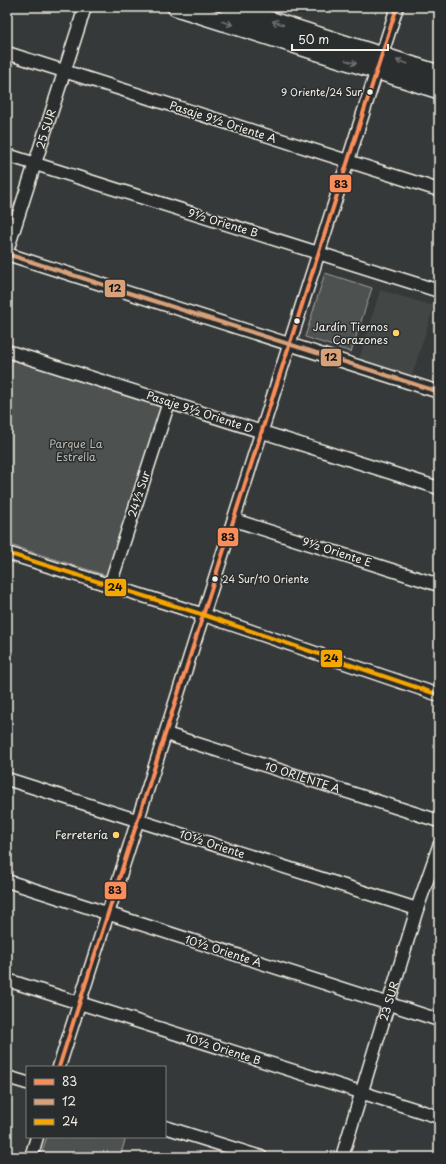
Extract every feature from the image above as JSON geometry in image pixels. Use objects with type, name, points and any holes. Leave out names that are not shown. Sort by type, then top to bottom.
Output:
[{"type":"street","name":"25 SUR","points":[[7,251],[85,7]]},
{"type":"street","points":[[176,7],[379,63],[439,74]]},
{"type":"street","points":[[228,7],[379,63],[439,90]]},
{"type":"street","points":[[59,1066],[397,7]]},
{"type":"street","name":"Pasaje 9½ Oriente A","points":[[7,53],[439,190]]},
{"type":"street","name":"9½ Oriente B","points":[[7,155],[439,291]]},
{"type":"street","points":[[7,254],[439,392]]},
{"type":"street","name":"Pasaje 9½ Oriente D","points":[[7,350],[439,488]]},
{"type":"street","name":"24½ Sur","points":[[110,585],[169,402]]},
{"type":"street","name":"9½ Oriente E","points":[[234,520],[439,585]]},
{"type":"street","points":[[7,553],[204,615],[439,694]]},
{"type":"street","name":"10 ORIENTE A","points":[[166,734],[439,821]]},
{"type":"street","name":"10½ Oriente","points":[[7,779],[417,909]]},
{"type":"street","name":"23 SUR","points":[[342,1157],[417,909],[439,846]]},
{"type":"street","name":"10½ Oriente A","points":[[7,881],[439,1020]]},
{"type":"street","name":"10½ Oriente B","points":[[7,980],[439,1117]]},
{"type":"street","points":[[7,1077],[26,1083]]},
{"type":"street","points":[[166,1127],[260,1157]]},
{"type":"street","points":[[31,1157],[37,1138]]},
{"type":"shaded area","name":"Jardín Tiernos Corazones","points":[[380,290],[434,306],[412,376],[359,360]]},
{"type":"green space","points":[[325,273],[372,288],[351,352],[305,337]]},
{"type":"green space","name":"Parque La Estrella","points":[[7,355],[159,404],[161,409],[108,576],[7,544]]},
{"type":"green space","points":[[47,1138],[126,1138],[120,1157],[40,1157]]},
{"type":"transit line","name":"83","points":[[59,1066],[397,7]]},
{"type":"transit line","name":"12","points":[[7,254],[439,392]]},
{"type":"transit line","name":"24","points":[[7,553],[204,615],[439,695]]},
{"type":"place","name":"9 Oriente/24 Sur","points":[[370,92]]},
{"type":"place","name":"Jardín Tiernos Corazones","points":[[396,333]]},
{"type":"place","name":"24 Sur/10 Oriente","points":[[215,579]]},
{"type":"place","name":"Ferretería","points":[[116,835]]}]
